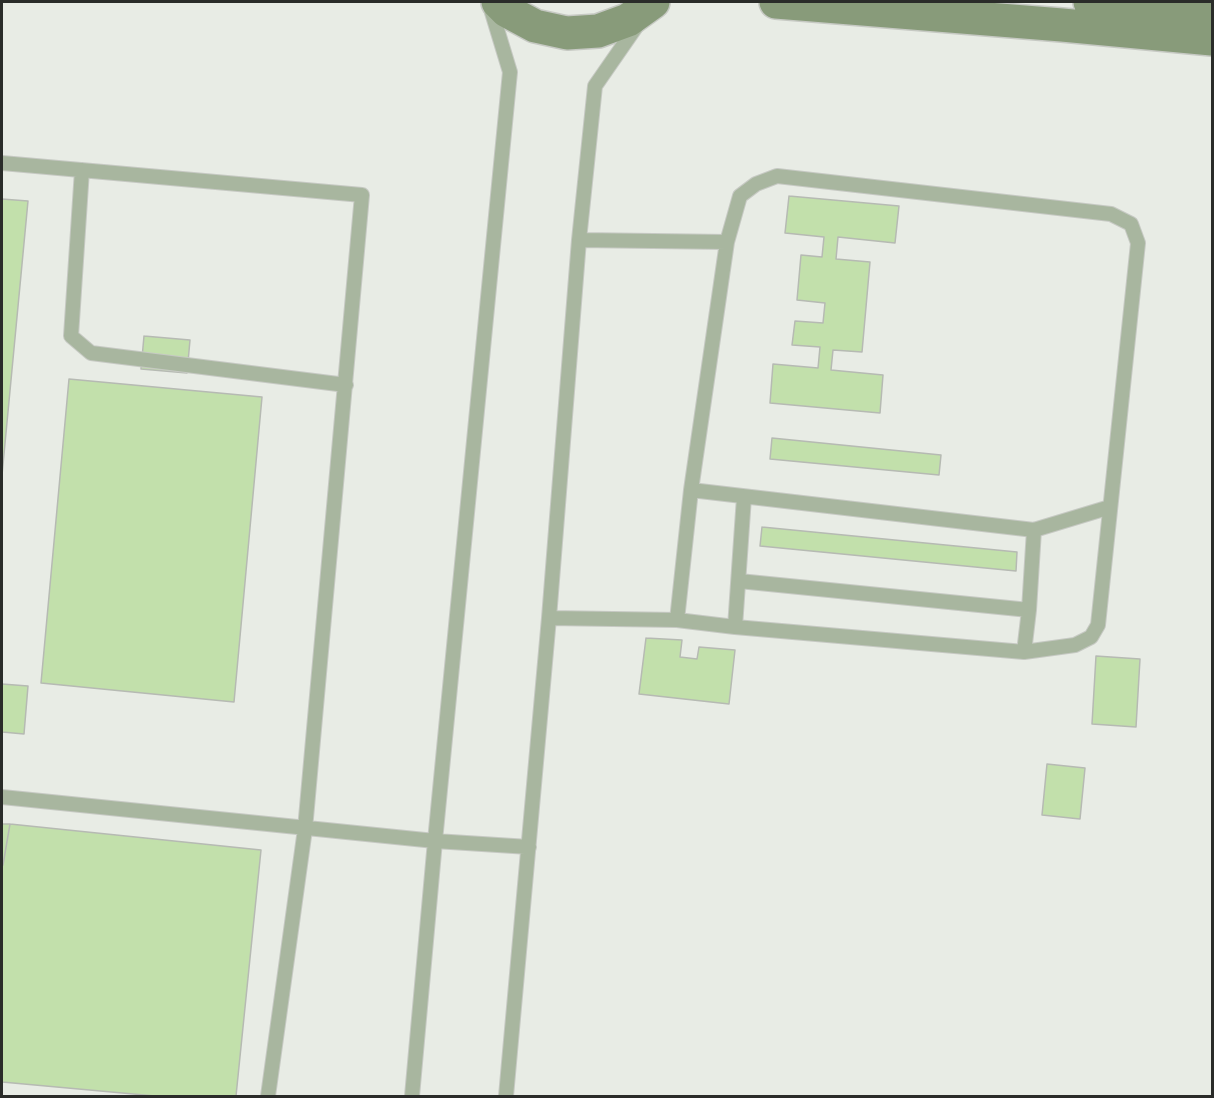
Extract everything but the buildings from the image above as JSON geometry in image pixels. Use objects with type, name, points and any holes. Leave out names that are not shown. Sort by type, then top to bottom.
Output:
[{"type":"street","points":[[498,2],[507,11],[535,26],[567,33],[598,31],[628,20],[653,2]]},
{"type":"street","points":[[776,2],[1212,39]]},
{"type":"street","points":[[1090,2],[1212,13]]},
{"type":"lane","points":[[412,1096],[510,72],[489,2]]},
{"type":"lane","points":[[506,1096],[549,618],[579,240],[596,86],[653,2]]},
{"type":"lane","points":[[2,163],[362,195],[305,829],[267,1096]]},
{"type":"lane","points":[[82,170],[71,336],[91,353],[346,385]]},
{"type":"lane","points":[[549,618],[677,620],[1024,652],[1075,645],[1091,637],[1098,625],[1138,243],[1131,224],[1111,214],[777,176],[756,184],[740,196],[727,242],[692,490],[677,620]]},
{"type":"lane","points":[[579,240],[727,242]]},
{"type":"lane","points":[[692,490],[1034,530],[1110,507]]},
{"type":"lane","points":[[735,627],[744,497]]},
{"type":"lane","points":[[1024,652],[1034,530]]},
{"type":"lane","points":[[739,581],[1029,610]]},
{"type":"lane","points":[[2,797],[305,829],[529,847]]}]
